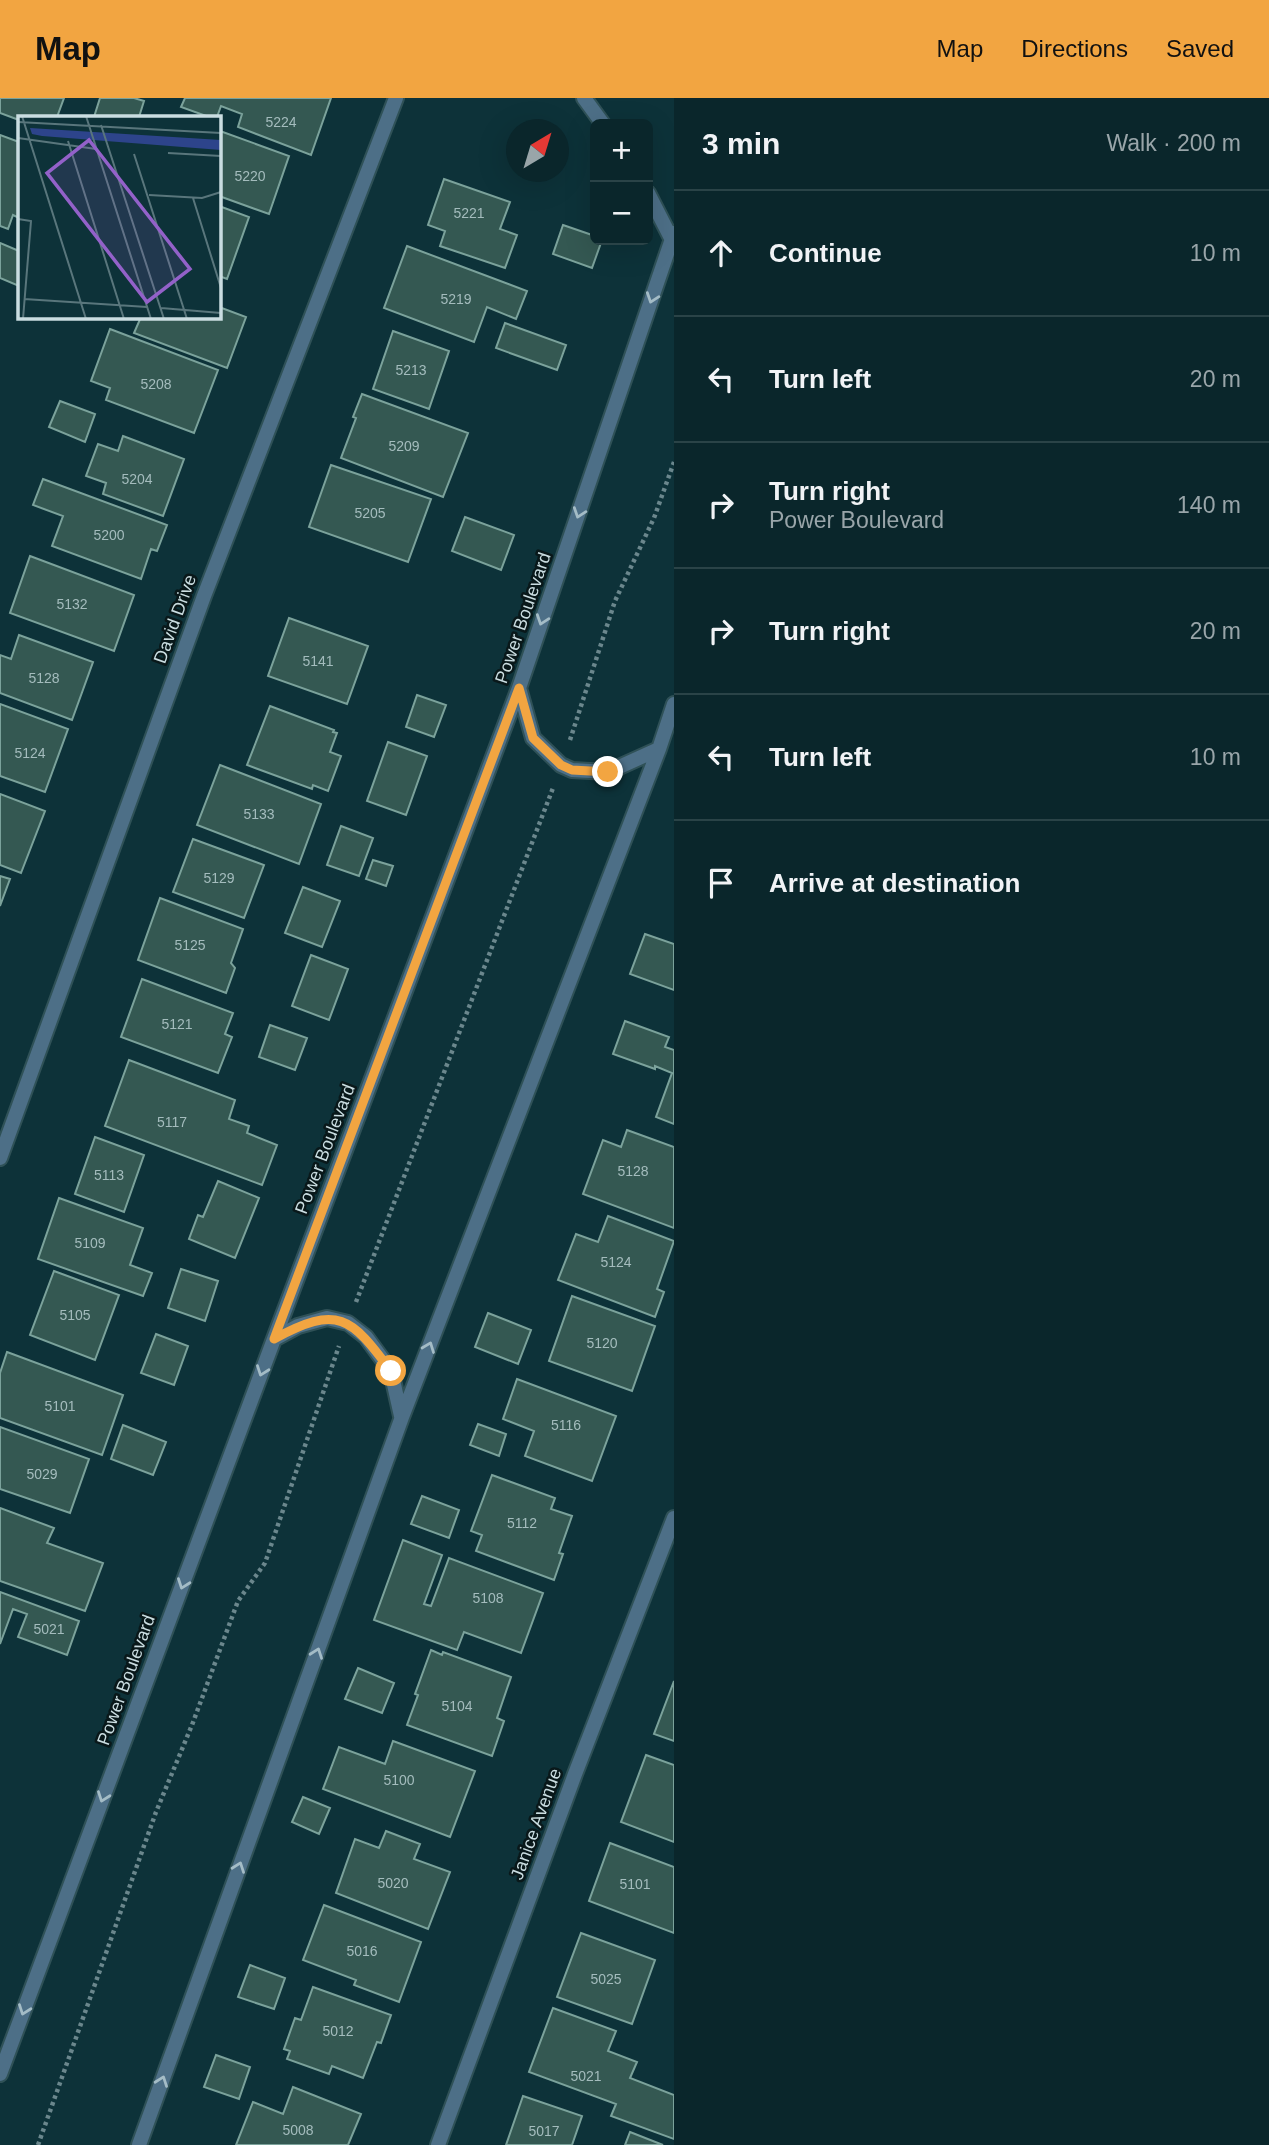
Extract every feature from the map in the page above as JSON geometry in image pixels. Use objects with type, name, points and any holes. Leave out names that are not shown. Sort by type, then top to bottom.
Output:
[{"type":"street","name":"David Drive","points":[[0,1158],[204,596],[396,98]]},
{"type":"street","points":[[583,98],[599,119]]},
{"type":"street","points":[[653,201],[673,236]]},
{"type":"street","name":"Power Boulevard","points":[[0,2074],[519,688],[673,236]]},
{"type":"street","points":[[519,688],[533,738],[561,765],[572,770],[608,772],[659,749]]},
{"type":"street","points":[[139,2145],[402,1417],[674,704]]},
{"type":"street","points":[[274,1339],[298,1326],[327,1318],[348,1323],[366,1337],[391,1371],[402,1417]]},
{"type":"street","name":"Janice Avenue","points":[[438,2145],[575,1774],[674,1518]]},
{"type":"building","points":[[0,98],[64,98],[57,116],[18,116],[18,120],[0,113]]},
{"type":"building","points":[[100,98],[134,98],[144,101],[139,116],[94,116]]},
{"type":"building","points":[[185,98],[331,98],[311,155],[238,127],[242,114],[221,106],[217,116],[206,116],[181,107]]},
{"type":"building","points":[[220,131],[289,156],[269,214],[220,196]]},
{"type":"building","points":[[0,135],[18,142],[18,218],[13,215],[8,229],[0,226]]},
{"type":"building","points":[[444,179],[510,202],[500,229],[517,235],[505,268],[440,246],[445,231],[428,225]]},
{"type":"building","points":[[220,206],[249,217],[227,279],[220,276]]},
{"type":"building","points":[[563,225],[590,234],[590,245],[600,245],[592,268],[553,254]]},
{"type":"building","points":[[0,243],[18,251],[18,286],[0,278]]},
{"type":"building","points":[[407,246],[527,291],[516,319],[487,307],[474,342],[384,308]]},
{"type":"building","points":[[220,307],[246,317],[227,368],[134,333],[141,318],[220,318]]},
{"type":"building","points":[[505,323],[566,345],[557,370],[496,348]]},
{"type":"building","points":[[110,329],[218,370],[194,433],[106,400],[110,388],[91,381]]},
{"type":"building","points":[[393,331],[449,351],[429,409],[373,389]]},
{"type":"building","points":[[362,394],[468,433],[443,497],[341,458]]},
{"type":"building","points":[[60,401],[95,414],[85,442],[49,427]]},
{"type":"building","points":[[123,436],[184,459],[163,516],[103,494],[106,483],[86,476],[98,444],[118,451]]},
{"type":"building","points":[[331,465],[431,499],[408,562],[309,527]]},
{"type":"building","points":[[43,479],[167,525],[157,551],[151,549],[141,579],[52,546],[63,516],[33,505]]},
{"type":"building","points":[[465,517],[514,535],[501,570],[452,551]]},
{"type":"building","points":[[30,556],[134,595],[114,651],[10,613]]},
{"type":"building","points":[[289,618],[368,646],[347,704],[268,676]]},
{"type":"building","points":[[19,635],[93,662],[72,720],[0,693],[0,655],[11,659]]},
{"type":"building","points":[[417,695],[446,705],[434,737],[406,727]]},
{"type":"building","points":[[0,704],[68,729],[45,792],[0,776]]},
{"type":"building","points":[[270,706],[337,733],[330,752],[341,756],[328,791],[313,785],[312,789],[247,765]]},
{"type":"building","points":[[388,742],[427,756],[406,815],[367,801]]},
{"type":"building","points":[[220,765],[321,804],[299,864],[197,825]]},
{"type":"building","points":[[0,794],[45,811],[21,873],[0,865]]},
{"type":"building","points":[[341,826],[373,838],[359,876],[327,865]]},
{"type":"building","points":[[193,839],[264,865],[244,918],[173,892]]},
{"type":"building","points":[[373,860],[393,866],[386,886],[366,879]]},
{"type":"building","points":[[0,876],[10,879],[0,906]]},
{"type":"building","points":[[303,887],[340,901],[322,947],[285,933]]},
{"type":"building","points":[[160,898],[243,929],[231,963],[235,968],[226,993],[138,960]]},
{"type":"building","points":[[645,934],[674,944],[674,990],[630,974]]},
{"type":"building","points":[[311,955],[348,969],[329,1020],[292,1006]]},
{"type":"building","points":[[142,979],[233,1013],[225,1034],[232,1037],[218,1073],[121,1037]]},
{"type":"building","points":[[625,1021],[669,1037],[665,1047],[674,1050],[674,1124],[656,1117],[672,1073],[613,1054]]},
{"type":"building","points":[[270,1025],[307,1038],[295,1070],[259,1057]]},
{"type":"building","points":[[129,1060],[235,1100],[229,1119],[249,1126],[247,1133],[277,1145],[262,1185],[105,1126]]},
{"type":"building","points":[[627,1130],[674,1147],[674,1228],[583,1194],[603,1140],[621,1147]]},
{"type":"building","points":[[95,1137],[144,1155],[124,1212],[75,1194]]},
{"type":"building","points":[[218,1181],[259,1198],[235,1258],[189,1239],[198,1215],[203,1217]]},
{"type":"building","points":[[59,1198],[143,1228],[130,1265],[152,1273],[143,1296],[38,1259]]},
{"type":"building","points":[[608,1216],[674,1241],[657,1289],[664,1292],[655,1317],[558,1280],[576,1234],[598,1242]]},
{"type":"building","points":[[181,1269],[218,1281],[205,1321],[168,1308]]},
{"type":"building","points":[[54,1271],[119,1295],[95,1360],[30,1335]]},
{"type":"building","points":[[572,1296],[655,1326],[632,1391],[549,1361]]},
{"type":"building","points":[[488,1313],[531,1330],[518,1364],[475,1347]]},
{"type":"building","points":[[156,1334],[188,1346],[174,1385],[141,1373]]},
{"type":"building","points":[[7,1352],[123,1395],[102,1455],[0,1418],[0,1373]]},
{"type":"building","points":[[517,1379],[616,1416],[592,1481],[525,1456],[534,1431],[503,1419]]},
{"type":"building","points":[[478,1424],[506,1434],[499,1456],[470,1445]]},
{"type":"building","points":[[123,1425],[166,1442],[153,1475],[111,1459]]},
{"type":"building","points":[[0,1427],[89,1459],[70,1513],[0,1489]]},
{"type":"building","points":[[492,1475],[555,1498],[551,1509],[572,1516],[559,1553],[563,1554],[554,1580],[476,1551],[482,1535],[471,1531]]},
{"type":"building","points":[[422,1496],[459,1510],[449,1538],[411,1524]]},
{"type":"building","points":[[0,1508],[54,1528],[47,1543],[103,1563],[85,1611],[0,1581]]},
{"type":"building","points":[[403,1540],[442,1555],[424,1604],[431,1606],[449,1558],[543,1593],[521,1653],[464,1632],[457,1650],[374,1620]]},
{"type":"building","points":[[0,1592],[79,1621],[67,1655],[18,1637],[27,1614],[13,1609],[0,1644]]},
{"type":"building","points":[[431,1650],[511,1677],[497,1718],[504,1721],[492,1756],[407,1725]]},
{"type":"building","points":[[358,1668],[394,1683],[382,1713],[345,1699]]},
{"type":"building","points":[[674,1681],[674,1741],[654,1734]]},
{"type":"building","points":[[393,1741],[475,1771],[450,1837],[323,1789],[339,1747],[385,1764]]},
{"type":"building","points":[[646,1755],[674,1765],[674,1842],[621,1822]]},
{"type":"building","points":[[303,1797],[330,1808],[319,1834],[292,1822]]},
{"type":"building","points":[[386,1831],[420,1844],[414,1859],[450,1872],[428,1929],[336,1893],[355,1839],[379,1848]]},
{"type":"building","points":[[610,1843],[674,1867],[674,1933],[589,1901]]},
{"type":"building","points":[[324,1905],[421,1942],[399,2002],[354,1985],[356,1980],[303,1960]]},
{"type":"building","points":[[581,1933],[655,1960],[632,2024],[557,1997]]},
{"type":"building","points":[[250,1965],[285,1978],[274,2009],[238,1997]]},
{"type":"building","points":[[313,1987],[391,2015],[381,2043],[377,2042],[363,2078],[332,2066],[329,2074],[287,2059],[290,2051],[284,2049],[295,2018],[301,2020]]},
{"type":"building","points":[[553,2008],[616,2031],[608,2051],[637,2062],[630,2078],[674,2095],[674,2139],[611,2116],[616,2104],[529,2072]]},
{"type":"building","points":[[216,2055],[250,2067],[239,2099],[204,2087]]},
{"type":"building","points":[[293,2087],[361,2114],[348,2145],[236,2145],[253,2102],[283,2114]]},
{"type":"building","points":[[523,2096],[582,2116],[572,2145],[506,2145]]},
{"type":"building","points":[[630,2132],[663,2145],[625,2145]]},
{"type":"route","points":[[391,1371],[366,1337],[348,1323],[327,1318],[298,1326],[274,1339],[519,688],[533,738],[561,765],[572,770],[608,772]]}]
